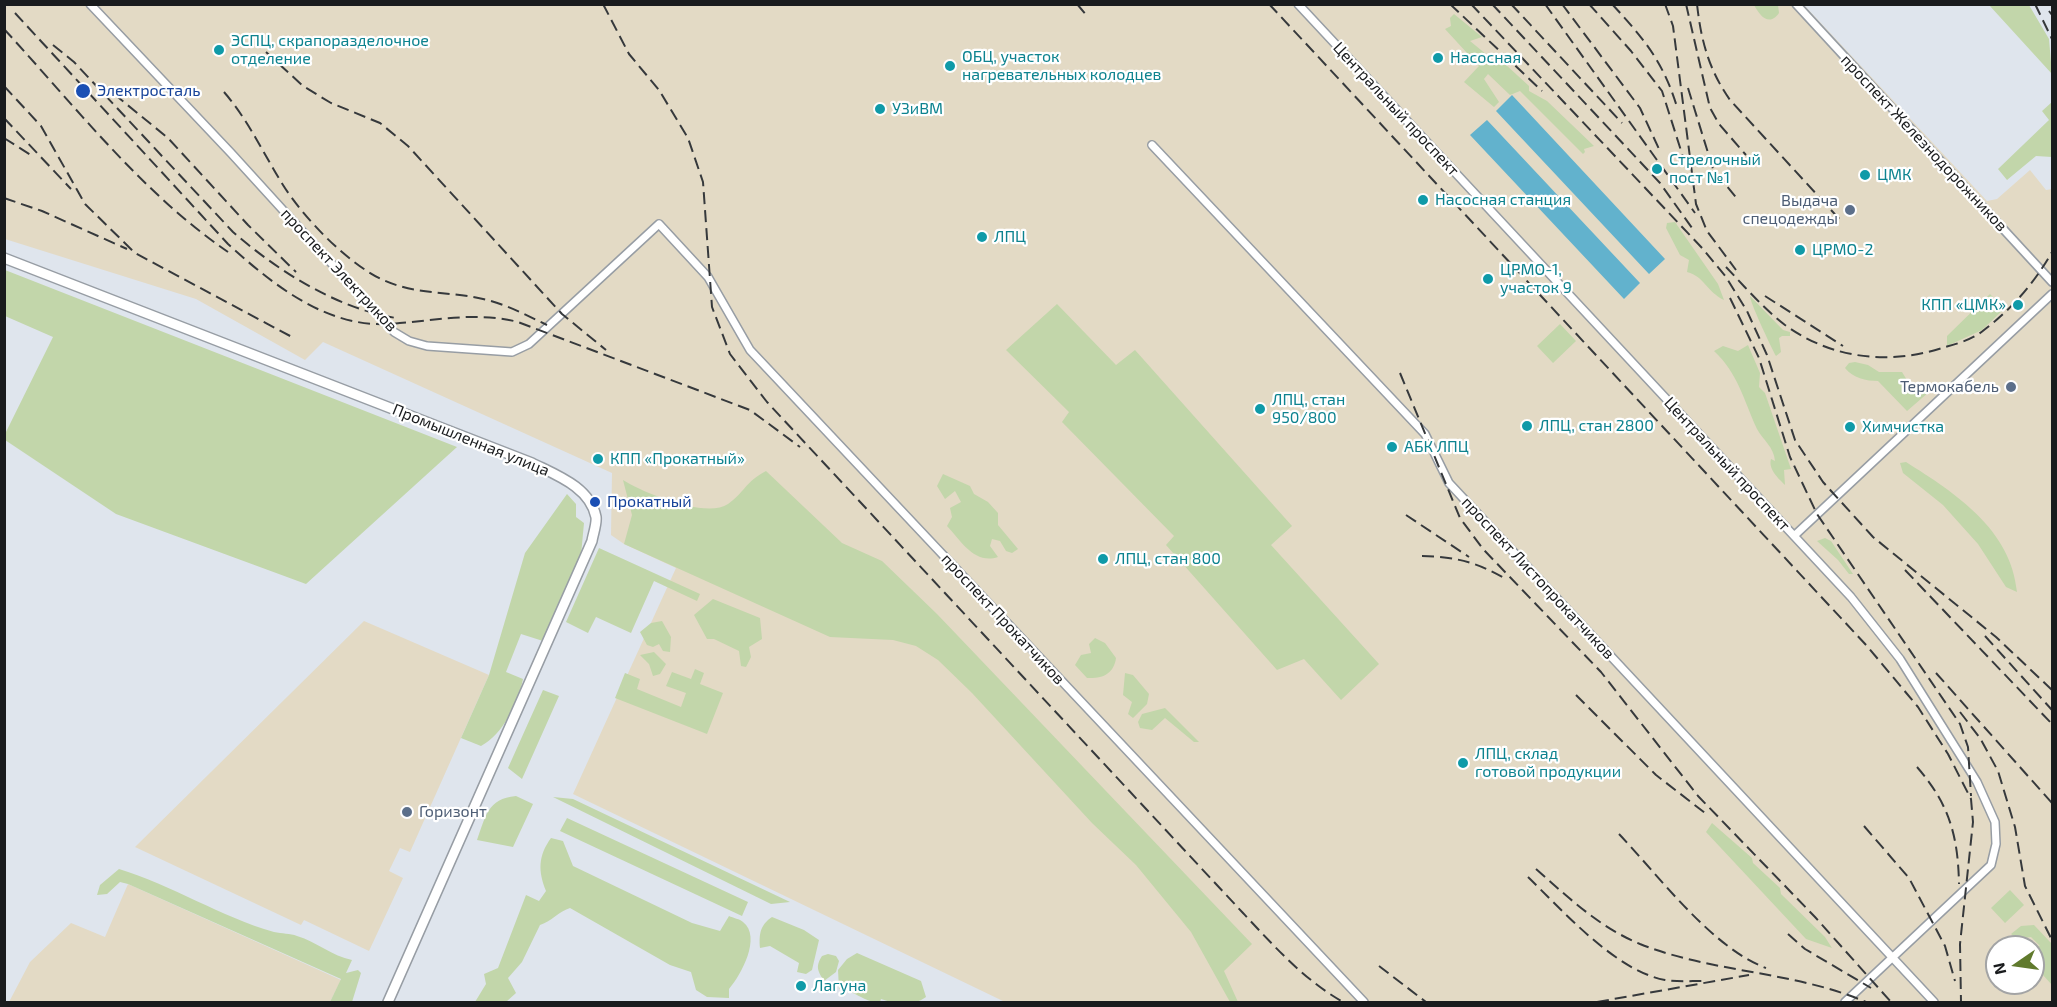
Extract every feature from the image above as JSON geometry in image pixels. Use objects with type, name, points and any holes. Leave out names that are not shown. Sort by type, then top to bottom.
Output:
[{"type":"street","name":"проспект Электриков","points":[[90,4],[231,153],[394,332],[409,341],[427,346],[512,352],[529,344],[659,224]]},
{"type":"street","name":"Центральный проспект","points":[[1298,4],[1851,597],[1900,659],[1977,782],[1995,822],[1996,843],[1991,865],[1893,958]]},
{"type":"street","name":"проспект Железнодорожников","points":[[1796,4],[2052,282]]},
{"type":"street","name":"проспект Листопрокатчиков","points":[[1152,145],[1425,434],[1449,483],[1934,1002]]},
{"type":"street","name":"проспект Прокатчиков","points":[[659,224],[708,277],[750,350],[1364,1002]]},
{"type":"street","name":"Промышленная улица","points":[[4,258],[532,463],[569,481],[588,499],[596,518],[592,540],[388,1002]]},
{"type":"street","points":[[1794,536],[2052,294]]},
{"type":"street","points":[[1845,1002],[1893,958]]},
{"type":"shaded area","points":[[4,5],[1804,5],[1987,201],[1997,199],[2030,170],[2046,190],[2052,189],[2052,1002],[1005,1002],[573,794],[676,568],[624,544],[611,535],[612,473],[323,342],[305,360],[196,299],[5,239]]},
{"type":"shaded area","points":[[364,621],[489,675],[410,852],[400,848],[389,871],[403,878],[369,951],[304,920],[301,925],[135,847]]},
{"type":"shaded area","points":[[128,884],[341,980],[330,1002],[9,1002],[30,962],[71,923],[105,937]]},
{"type":"green space","points":[[1754,5],[1778,5],[1779,13],[1768,20],[1759,13]]},
{"type":"green space","points":[[1989,5],[2029,5],[2049,39],[2052,74]]},
{"type":"green space","points":[[1454,14],[1482,37],[1470,41],[1498,64],[1505,64],[1529,86],[1529,91],[1547,101],[1594,146],[1584,149],[1583,154],[1520,91],[1510,95],[1488,74],[1484,79],[1499,102],[1494,107],[1464,82],[1479,66],[1445,29],[1451,26],[1450,18]]},
{"type":"green space","points":[[2052,102],[2052,157],[2036,156],[2007,180],[1998,169],[2049,120],[2042,111]]},
{"type":"green space","points":[[1675,222],[1718,284],[1724,300],[1698,277],[1687,272],[1689,260],[1680,255],[1666,228],[1667,223]]},
{"type":"green space","points":[[5,270],[457,447],[306,584],[116,514],[5,440],[5,434],[53,337],[5,316]]},
{"type":"green space","points":[[1990,294],[2004,309],[1982,330],[1947,346],[1947,336]]},
{"type":"green space","points":[[1750,296],[1783,330],[1790,332],[1790,336],[1779,338],[1781,352],[1776,356],[1756,314]]},
{"type":"green space","points":[[1057,304],[1116,365],[1135,350],[1292,526],[1271,545],[1379,664],[1341,700],[1304,659],[1277,670],[1166,545],[1174,536],[1062,422],[1069,412],[1006,350]]},
{"type":"green space","points":[[1560,324],[1576,341],[1553,363],[1537,346]]},
{"type":"green space","points":[[1748,345],[1760,373],[1759,387],[1765,393],[1791,469],[1784,470],[1785,485],[1772,470],[1771,459],[1775,461],[1773,452],[1757,429],[1735,378],[1714,351],[1723,346],[1738,351]]},
{"type":"green space","points":[[1849,363],[1868,365],[1879,372],[1902,372],[1910,385],[1929,392],[1907,411],[1878,381],[1860,378],[1845,368]]},
{"type":"green space","points":[[1906,462],[1961,500],[1992,531],[2004,549],[2013,570],[2017,592],[2006,587],[1978,544],[1943,505],[1903,473],[1900,463]]},
{"type":"green space","points":[[766,471],[842,543],[882,561],[937,614],[1252,944],[1224,971],[1238,1002],[1230,1002],[1191,932],[1136,865],[1092,823],[972,693],[938,660],[916,646],[893,640],[830,637],[624,544],[632,515],[623,480],[675,502],[718,508],[728,504],[754,479]]},
{"type":"green space","points":[[943,474],[970,486],[974,494],[988,502],[998,513],[998,525],[1018,549],[1012,553],[1006,551],[1000,541],[992,539],[990,546],[998,557],[990,559],[975,555],[963,545],[947,526],[952,517],[950,508],[961,502],[955,491],[945,499],[937,486]]},
{"type":"green space","points":[[567,494],[576,504],[576,517],[584,523],[581,555],[543,641],[521,634],[506,672],[523,679],[517,698],[503,726],[481,746],[461,738],[489,675],[525,553]]},
{"type":"green space","points":[[1825,538],[1831,541],[1853,574],[1849,574],[1838,560],[1817,541]]},
{"type":"green space","points":[[599,548],[700,594],[697,601],[654,581],[631,633],[596,617],[588,633],[566,622]]},
{"type":"green space","points":[[713,599],[760,618],[762,639],[749,647],[751,657],[746,667],[741,666],[739,651],[714,639],[707,639],[694,615]]},
{"type":"green space","points":[[662,621],[671,637],[670,652],[663,651],[659,644],[653,647],[647,645],[640,632],[651,623]]},
{"type":"green space","points":[[1095,638],[1105,643],[1116,658],[1115,663],[1110,672],[1098,678],[1087,678],[1075,665],[1081,655],[1091,653],[1089,644]]},
{"type":"green space","points":[[654,652],[666,664],[660,674],[653,676],[649,664],[640,655]]},
{"type":"green space","points":[[695,669],[704,673],[700,684],[723,693],[707,734],[615,698],[625,673],[640,679],[637,689],[681,707],[686,693],[666,686],[672,672],[691,679]]},
{"type":"green space","points":[[1125,673],[1133,675],[1149,694],[1147,704],[1133,718],[1128,714],[1132,702],[1123,695]]},
{"type":"green space","points":[[543,690],[559,696],[522,779],[508,768]]},
{"type":"green space","points":[[1165,708],[1199,742],[1194,742],[1165,718],[1152,730],[1140,728],[1138,722],[1142,714]]},
{"type":"green space","points":[[516,796],[533,804],[513,847],[477,840],[493,805]]},
{"type":"green space","points":[[553,797],[573,799],[790,902],[771,904]]},
{"type":"green space","points":[[567,818],[748,902],[742,916],[560,831]]},
{"type":"green space","points":[[1712,823],[1752,858],[1753,863],[1780,888],[1781,894],[1825,937],[1832,948],[1806,939],[1706,832]]},
{"type":"green space","points":[[551,838],[563,841],[573,866],[692,923],[720,931],[729,916],[743,922],[751,937],[750,946],[744,966],[729,989],[729,998],[707,997],[696,990],[691,972],[670,965],[570,908],[540,925],[522,962],[508,978],[516,993],[506,1002],[475,1002],[486,984],[484,974],[498,968],[526,895],[539,901],[546,891],[541,864],[544,851]]},
{"type":"green space","points":[[119,869],[158,883],[254,926],[292,934],[352,960],[346,973],[358,970],[361,973],[352,1002],[330,1002],[341,979],[128,884],[120,882],[107,894],[97,895],[100,885]]},
{"type":"green space","points":[[2010,890],[2024,905],[2005,923],[1991,908]]},
{"type":"green space","points":[[772,917],[804,930],[819,940],[812,970],[806,974],[797,972],[799,963],[770,946],[760,948],[761,930]]},
{"type":"green space","points":[[2034,925],[2043,935],[2011,934],[2021,926]]},
{"type":"green space","points":[[2045,937],[2052,944],[2052,985],[2045,977]]},
{"type":"green space","points":[[857,953],[921,981],[926,997],[910,1003],[881,999],[880,1002],[874,1002],[839,989],[838,970],[847,959]]},
{"type":"green space","points":[[828,954],[836,956],[839,961],[836,972],[824,981],[818,966],[822,956]]},
{"type":"water","points":[[1512,95],[1665,259],[1649,274],[1496,111]]},
{"type":"water","points":[[1487,120],[1640,283],[1624,299],[1470,135]]},
{"type":"railway","points":[[603,4],[629,54],[659,90],[688,138],[703,182],[712,307],[730,354],[767,402],[1266,938],[1302,973],[1343,1002]]},
{"type":"railway","points":[[1077,4],[1087,16]]},
{"type":"railway","points":[[1269,4],[1867,646],[1918,707],[1948,754],[1971,799],[1973,822],[1960,944],[1961,1002]]},
{"type":"railway","points":[[1450,4],[1542,91]]},
{"type":"railway","points":[[1471,4],[1703,249],[1726,277],[1747,311],[1767,355],[1795,440],[1823,482],[1873,537],[1996,637],[2052,690]]},
{"type":"railway","points":[[1492,4],[1660,183],[1692,228]]},
{"type":"railway","points":[[1511,4],[1622,123]]},
{"type":"railway","points":[[1545,4],[1695,213]]},
{"type":"railway","points":[[1562,4],[1640,108],[1659,149]]},
{"type":"railway","points":[[1589,4],[1631,51],[1662,91],[1684,160]]},
{"type":"railway","points":[[1612,4],[1634,28],[1659,63],[1677,107]]},
{"type":"railway","points":[[1665,4],[1673,26],[1696,204],[1707,231],[1736,270]]},
{"type":"railway","points":[[1686,4],[1710,108],[1719,124],[1746,155]]},
{"type":"railway","points":[[1697,4],[1707,55],[1730,100],[1843,223]]},
{"type":"railway","points":[[2035,4],[2052,39]]},
{"type":"railway","points":[[2049,11],[2052,15]]},
{"type":"railway","points":[[15,13],[228,244],[263,274],[302,300],[344,319],[366,323],[390,324],[470,317],[518,322],[750,410],[800,447]]},
{"type":"railway","points":[[4,29],[138,176],[197,229],[228,252]]},
{"type":"railway","points":[[53,45],[74,62],[233,232],[250,246],[289,274],[330,297],[352,306],[396,318]]},
{"type":"railway","points":[[266,52],[303,86],[331,103],[380,123],[408,146],[562,314],[606,350]]},
{"type":"railway","points":[[4,86],[41,126],[85,204],[135,253],[292,337]]},
{"type":"railway","points":[[1688,88],[1713,169],[1739,201]]},
{"type":"railway","points":[[224,92],[248,126],[292,198],[326,238],[354,262],[393,284],[491,301],[547,325]]},
{"type":"railway","points":[[114,94],[168,138],[248,225],[296,272]]},
{"type":"railway","points":[[4,118],[71,189]]},
{"type":"railway","points":[[4,138],[34,157]]},
{"type":"railway","points":[[4,198],[42,211],[127,249]]},
{"type":"railway","points":[[1726,267],[1770,312],[1803,336],[1841,352],[1881,357],[1922,353],[1953,345],[1979,333],[2004,313],[2022,294],[2052,252]]},
{"type":"railway","points":[[1765,296],[1843,346]]},
{"type":"railway","points":[[1730,298],[1759,358],[1790,457],[1817,514],[1960,724],[1968,747],[1971,796]]},
{"type":"railway","points":[[1400,373],[1460,518],[1483,549],[1601,672],[1698,796],[1815,917],[1891,1002]]},
{"type":"railway","points":[[1406,515],[1469,557]]},
{"type":"railway","points":[[1422,556],[1466,562],[1485,568],[1506,579]]},
{"type":"railway","points":[[1905,570],[2052,724]]},
{"type":"railway","points":[[1985,636],[2052,710]]},
{"type":"railway","points":[[1936,673],[2052,803]]},
{"type":"railway","points":[[1576,695],[1656,775],[1705,813]]},
{"type":"railway","points":[[1960,712],[1980,738],[1998,771],[2015,827],[2025,886],[2052,940]]},
{"type":"railway","points":[[1917,767],[1937,794],[1950,821],[1957,850],[1959,884]]},
{"type":"railway","points":[[1864,826],[1909,878],[1945,946],[1955,981]]},
{"type":"railway","points":[[1619,834],[1706,928],[1726,945],[1766,968]]},
{"type":"railway","points":[[1536,869],[1598,920],[1640,944],[1696,961],[1811,984],[1866,1002]]},
{"type":"railway","points":[[1528,877],[1591,938],[1628,965],[1665,980],[1702,981]]},
{"type":"railway","points":[[1788,934],[1805,949],[1871,988]]},
{"type":"railway","points":[[1379,966],[1426,1002]]},
{"type":"railway","points":[[1597,1002],[1749,975]]},
{"type":"place","name":"ЭСПЦ, скрапоразделочное отделение","points":[[219,50]]},
{"type":"place","name":"Насосная","points":[[1438,58]]},
{"type":"place","name":"ОБЦ, участок нагревательных колодцев","points":[[950,66]]},
{"type":"place","name":"Электросталь","points":[[83,91]]},
{"type":"place","name":"УЗиВМ","points":[[880,109]]},
{"type":"place","name":"Стрелочный пост №1","points":[[1657,169]]},
{"type":"place","name":"ЦМК","points":[[1865,175]]},
{"type":"place","name":"Насосная станция","points":[[1423,200]]},
{"type":"place","name":"Выдача спецодежды","points":[[1850,210]]},
{"type":"place","name":"ЛПЦ","points":[[982,237]]},
{"type":"place","name":"ЦРМО-2","points":[[1800,250]]},
{"type":"place","name":"ЦРМО-1, участок 9","points":[[1488,279]]},
{"type":"place","name":"КПП «ЦМК»","points":[[2018,305]]},
{"type":"place","name":"Термокабель","points":[[2011,387]]},
{"type":"place","name":"ЛПЦ, стан 950/800","points":[[1260,409]]},
{"type":"place","name":"ЛПЦ, стан 2800","points":[[1527,426]]},
{"type":"place","name":"Химчистка","points":[[1850,427]]},
{"type":"place","name":"АБК ЛПЦ","points":[[1392,447]]},
{"type":"place","name":"КПП «Прокатный»","points":[[598,459]]},
{"type":"place","name":"Прокатный","points":[[595,502]]},
{"type":"place","name":"ЛПЦ, стан 800","points":[[1103,559]]},
{"type":"place","name":"ЛПЦ, склад готовой продукции","points":[[1463,763]]},
{"type":"place","name":"Горизонт","points":[[407,812]]},
{"type":"place","name":"Лагуна","points":[[801,986]]}]
